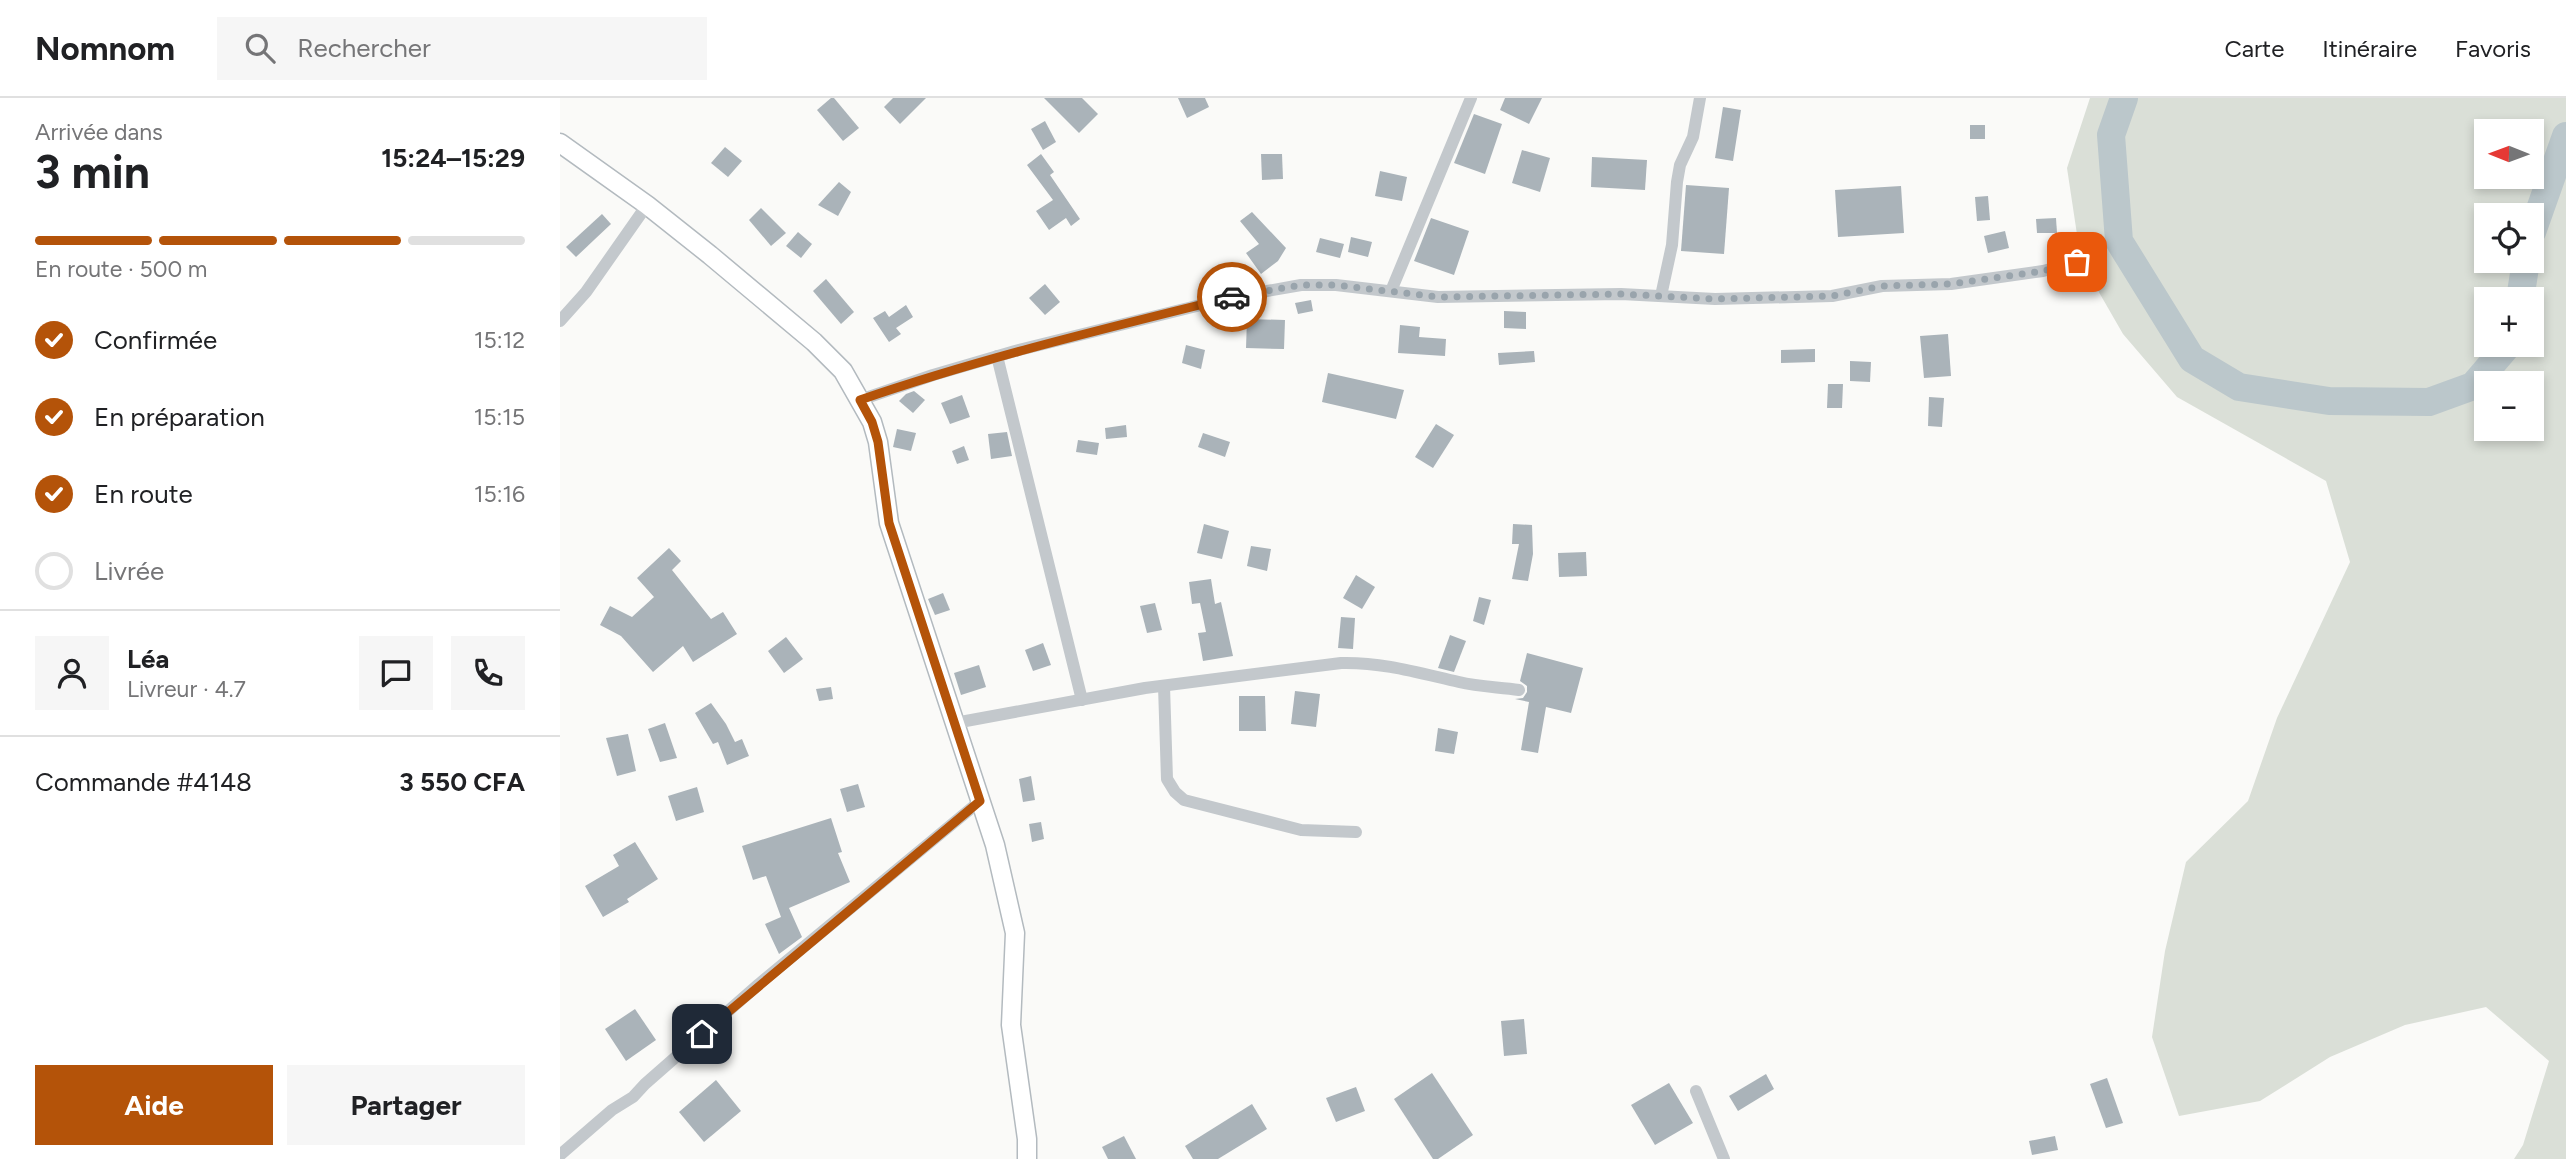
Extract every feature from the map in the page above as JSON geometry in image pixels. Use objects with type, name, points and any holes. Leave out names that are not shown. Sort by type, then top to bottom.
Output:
[{"type":"main road","points":[[560,143],[647,205],[814,342],[843,371],[872,422],[878,442],[889,523],[995,845],[1015,933],[1011,1025],[1027,1139],[1027,1159]]},
{"type":"street","points":[[1391,291],[1471,98]]},
{"type":"street","points":[[1661,296],[1672,245],[1676,182],[1693,137],[1700,98]]},
{"type":"street","points":[[560,321],[586,292],[647,205]]},
{"type":"street","points":[[860,400],[997,356],[1233,297],[1301,285],[1336,285],[1438,297],[1621,294],[1715,299],[1832,296],[1882,286],[1951,284],[2043,271],[2077,262]]},
{"type":"street","points":[[997,356],[1082,700]]},
{"type":"street","points":[[955,723],[1164,686],[1300,667],[1370,662],[1463,683],[1519,690]]},
{"type":"street","points":[[1164,686],[1167,779],[1184,800],[1301,830],[1356,832]]},
{"type":"street","points":[[560,1155],[612,1110],[633,1097],[760,984],[980,801]]},
{"type":"street","points":[[1696,1091],[1724,1159]]},
{"type":"shaded area","points":[[2090,98],[2566,98],[2566,1159],[2514,1159],[2523,1145],[2549,1061],[2486,1007],[2405,1025],[2330,1057],[2260,1101],[2179,1116],[2152,1037],[2165,951],[2186,862],[2248,801],[2277,718],[2350,562],[2326,481],[2177,397],[2123,334],[2081,261],[2067,168]]},
{"type":"building","points":[[834,98],[859,128],[843,141],[817,110]]},
{"type":"building","points":[[893,98],[926,98],[900,124],[884,107]]},
{"type":"building","points":[[1044,98],[1082,98],[1098,114],[1079,133]]},
{"type":"building","points":[[1178,98],[1205,98],[1209,107],[1187,118]]},
{"type":"building","points":[[1505,98],[1542,98],[1529,124],[1500,110]]},
{"type":"building","points":[[1723,107],[1741,110],[1733,161],[1715,158]]},
{"type":"building","points":[[1474,114],[1502,124],[1485,174],[1454,163]]},
{"type":"building","points":[[1045,121],[1056,142],[1043,150],[1031,129]]},
{"type":"building","points":[[1970,125],[1985,125],[1985,139],[1970,139]]},
{"type":"building","points":[[725,147],[742,161],[728,177],[711,163]]},
{"type":"building","points":[[1522,150],[1550,158],[1540,192],[1512,183]]},
{"type":"building","points":[[1041,154],[1054,172],[1050,175],[1080,219],[1071,226],[1066,218],[1049,230],[1036,211],[1053,200],[1027,165]]},
{"type":"building","points":[[1261,154],[1282,154],[1283,179],[1262,180]]},
{"type":"building","points":[[1592,157],[1647,160],[1645,190],[1591,187]]},
{"type":"building","points":[[1380,171],[1407,177],[1402,201],[1375,196]]},
{"type":"building","points":[[839,182],[851,192],[838,216],[818,205]]},
{"type":"building","points":[[1686,185],[1729,188],[1724,254],[1681,251]]},
{"type":"building","points":[[1901,186],[1904,233],[1838,237],[1835,190]]},
{"type":"building","points":[[1988,196],[1990,220],[1977,221],[1975,197]]},
{"type":"building","points":[[761,208],[786,233],[771,246],[749,220]]},
{"type":"building","points":[[1252,212],[1286,248],[1278,261],[1261,274],[1246,253],[1259,244],[1240,221]]},
{"type":"building","points":[[602,214],[611,224],[576,257],[566,247]]},
{"type":"building","points":[[1431,218],[1469,231],[1454,275],[1414,261]]},
{"type":"building","points":[[2056,218],[2057,233],[2037,233],[2036,219]]},
{"type":"building","points":[[2005,231],[2009,248],[1988,253],[1984,236]]},
{"type":"building","points":[[798,232],[812,244],[801,258],[786,246]]},
{"type":"building","points":[[1351,237],[1372,242],[1368,257],[1348,252]]},
{"type":"building","points":[[1320,238],[1344,244],[1340,258],[1316,252]]},
{"type":"building","points":[[826,279],[854,312],[841,324],[813,291]]},
{"type":"building","points":[[1045,284],[1060,302],[1045,315],[1029,298]]},
{"type":"building","points":[[1311,300],[1313,311],[1298,314],[1295,303]]},
{"type":"building","points":[[906,305],[913,317],[896,328],[901,334],[889,342],[873,318],[885,311],[889,317]]},
{"type":"building","points":[[1504,311],[1526,312],[1526,329],[1504,328]]},
{"type":"building","points":[[1247,319],[1285,320],[1284,349],[1246,348]]},
{"type":"building","points":[[1400,325],[1420,327],[1419,337],[1446,339],[1445,356],[1398,353]]},
{"type":"building","points":[[1948,334],[1951,376],[1924,378],[1920,336]]},
{"type":"building","points":[[1186,345],[1205,350],[1201,369],[1182,363]]},
{"type":"building","points":[[1815,349],[1815,362],[1781,363],[1781,350]]},
{"type":"building","points":[[1534,351],[1535,362],[1499,365],[1498,353]]},
{"type":"building","points":[[1850,361],[1871,362],[1870,382],[1850,381]]},
{"type":"building","points":[[1328,373],[1404,390],[1396,419],[1322,402]]},
{"type":"building","points":[[1828,384],[1843,384],[1842,408],[1827,408]]},
{"type":"building","points":[[914,391],[925,400],[913,413],[899,401]]},
{"type":"building","points":[[962,395],[970,417],[950,424],[941,403]]},
{"type":"building","points":[[1929,397],[1944,398],[1942,427],[1928,426]]},
{"type":"building","points":[[1436,424],[1454,435],[1433,468],[1415,457]]},
{"type":"building","points":[[1126,425],[1127,437],[1106,439],[1105,428]]},
{"type":"building","points":[[897,429],[916,433],[911,451],[893,447]]},
{"type":"building","points":[[1007,432],[1012,456],[991,459],[988,434]]},
{"type":"building","points":[[1203,433],[1230,442],[1225,457],[1198,447]]},
{"type":"building","points":[[1078,440],[1099,443],[1097,455],[1076,452]]},
{"type":"building","points":[[964,446],[969,460],[957,464],[952,451]]},
{"type":"building","points":[[1204,524],[1229,531],[1222,559],[1197,553]]},
{"type":"building","points":[[1513,524],[1532,525],[1533,554],[1528,581],[1512,579],[1519,544],[1512,544]]},
{"type":"building","points":[[1251,546],[1271,549],[1267,571],[1247,566]]},
{"type":"building","points":[[669,548],[681,561],[672,570],[711,619],[723,612],[737,634],[693,662],[683,646],[653,672],[621,636],[600,625],[610,606],[632,617],[654,597],[637,578]]},
{"type":"building","points":[[1586,552],[1587,576],[1559,577],[1558,553]]},
{"type":"building","points":[[1356,575],[1375,587],[1362,609],[1343,598]]},
{"type":"building","points":[[1211,579],[1215,604],[1221,602],[1233,656],[1203,661],[1198,633],[1206,632],[1200,603],[1192,604],[1189,582]]},
{"type":"building","points":[[943,593],[950,610],[935,615],[928,599]]},
{"type":"building","points":[[1479,597],[1491,600],[1484,625],[1473,621]]},
{"type":"building","points":[[1155,603],[1162,630],[1147,633],[1140,606]]},
{"type":"building","points":[[1341,617],[1355,618],[1353,649],[1338,648]]},
{"type":"building","points":[[1450,635],[1466,641],[1454,672],[1438,668]]},
{"type":"building","points":[[786,637],[803,659],[784,673],[768,651]]},
{"type":"building","points":[[1043,643],[1051,665],[1033,671],[1025,650]]},
{"type":"building","points":[[1527,653],[1583,668],[1571,713],[1546,707],[1538,753],[1521,750],[1529,702],[1515,699],[1523,698],[1527,692],[1527,686],[1520,681]]},
{"type":"building","points":[[979,665],[986,687],[961,695],[954,673]]},
{"type":"building","points":[[831,687],[833,699],[819,701],[816,689]]},
{"type":"building","points":[[1295,691],[1320,694],[1316,727],[1291,724]]},
{"type":"building","points":[[1239,696],[1265,696],[1266,731],[1239,731]]},
{"type":"building","points":[[711,703],[735,742],[742,739],[749,756],[727,765],[718,742],[713,744],[695,713]]},
{"type":"building","points":[[665,723],[677,758],[660,762],[648,729]]},
{"type":"building","points":[[1438,728],[1458,732],[1454,754],[1435,751]]},
{"type":"building","points":[[628,734],[636,771],[617,776],[606,738]]},
{"type":"building","points":[[1031,776],[1035,800],[1023,802],[1019,779]]},
{"type":"building","points":[[858,784],[865,807],[847,812],[840,789]]},
{"type":"building","points":[[697,787],[704,812],[676,821],[668,796]]},
{"type":"building","points":[[831,818],[842,852],[838,853],[850,882],[789,908],[802,937],[779,954],[765,924],[781,917],[766,876],[753,880],[742,846]]},
{"type":"building","points":[[1041,822],[1044,839],[1032,842],[1029,824]]},
{"type":"building","points":[[635,842],[658,879],[627,899],[629,902],[603,917],[585,886],[619,866],[613,855]]},
{"type":"building","points":[[635,1009],[656,1040],[626,1061],[605,1029]]},
{"type":"building","points":[[1524,1019],[1527,1054],[1504,1056],[1501,1021]]},
{"type":"building","points":[[1432,1073],[1473,1135],[1438,1159],[1433,1159],[1394,1099]]},
{"type":"building","points":[[1766,1074],[1774,1089],[1738,1111],[1729,1096]]},
{"type":"building","points":[[2107,1078],[2123,1123],[2106,1128],[2090,1084]]},
{"type":"building","points":[[716,1080],[741,1111],[704,1142],[679,1112]]},
{"type":"building","points":[[1669,1083],[1693,1123],[1655,1145],[1631,1105]]},
{"type":"building","points":[[1356,1087],[1365,1111],[1336,1122],[1326,1098]]},
{"type":"building","points":[[1252,1104],[1267,1129],[1218,1159],[1193,1159],[1185,1146]]},
{"type":"building","points":[[1124,1136],[1136,1159],[1108,1159],[1102,1147]]},
{"type":"building","points":[[2055,1136],[2058,1150],[2032,1155],[2029,1141]]},
{"type":"waterway","points":[[2124,98],[2111,135],[2119,241],[2192,359],[2239,387],[2329,401],[2429,402],[2473,386],[2498,357]]},
{"type":"waterway","points":[[2542,203],[2566,136]]},
{"type":"waterway","points":[[2522,287],[2524,273]]},
{"type":"way so far","points":[[1232,297],[1301,285],[1336,285],[1438,297],[1621,294],[1715,299],[1832,296],[1900,284],[1951,284],[2043,271],[2077,262]]},
{"type":"route","points":[[702,1034],[980,801],[889,523],[878,442],[872,422],[860,400],[1015,351],[1232,297]]}]
